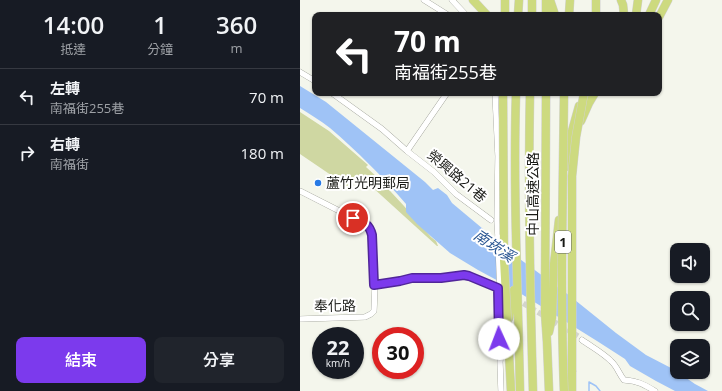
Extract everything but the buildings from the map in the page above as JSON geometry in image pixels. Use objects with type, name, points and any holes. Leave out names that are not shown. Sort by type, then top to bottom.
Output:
[{"type":"highway","points":[[473,0],[484,12]]},
{"type":"highway","points":[[505,0],[505,12]]},
{"type":"highway","points":[[518,0],[518,12]]},
{"type":"highway","points":[[532,0],[532,12]]},
{"type":"highway","points":[[546,0],[546,12]]},
{"type":"highway","points":[[550,0],[554,12]]},
{"type":"highway","points":[[569,12],[570,0]]},
{"type":"highway","points":[[596,0],[596,12]]},
{"type":"highway","points":[[621,0],[624,12]]},
{"type":"highway","points":[[636,12],[638,0]]},
{"type":"highway","points":[[650,12],[656,0]]},
{"type":"highway","points":[[662,12],[668,0]]},
{"type":"highway","points":[[503,96],[504,260],[510,391]]},
{"type":"highway","points":[[515,96],[517,275],[515,296],[520,391]]},
{"type":"highway","name":"中山高速公路","points":[[530,96],[530,304],[533,391]]},
{"type":"highway","name":"中山高速公路","points":[[546,96],[545,313],[548,342],[549,391]]},
{"type":"highway","name":"1","points":[[564,96],[562,361],[564,391]]},
{"type":"highway","points":[[548,342],[552,318],[560,197],[577,110],[584,96]]},
{"type":"highway","points":[[572,391],[572,176],[576,137],[584,96]]},
{"type":"highway","points":[[567,160],[578,127],[588,103],[593,96]]},
{"type":"highway","points":[[588,103],[596,96]]},
{"type":"highway","points":[[510,391],[509,315],[515,296]]},
{"type":"street","points":[[424,0],[443,12]]},
{"type":"street","points":[[452,0],[463,12]]},
{"type":"street","points":[[300,72],[312,79]]},
{"type":"street","name":"榮興路21巷","points":[[336,96],[382,129],[434,172],[456,194],[490,220]]},
{"type":"street","points":[[407,151],[445,96]]},
{"type":"street","points":[[496,96],[501,391]]},
{"type":"street","points":[[300,191],[370,228],[372,235],[374,285],[412,278],[441,278],[464,275],[502,290],[503,320],[500,362]]},
{"type":"street","name":"奉化路","points":[[300,319],[365,317],[374,311],[374,285]]},
{"type":"street","points":[[582,340],[611,360],[616,366],[619,375],[624,380],[634,380],[655,391]]},
{"type":"green space","points":[[300,112],[329,131],[368,165],[366,167],[436,241],[438,246],[360,176],[350,188],[300,154]]},
{"type":"water","name":"南崁溪","points":[[300,86],[312,93],[312,96],[316,96],[326,102],[433,190],[438,188],[447,195],[452,203],[513,254],[570,296],[616,333],[646,355],[670,367],[670,379],[688,379],[708,391],[675,391],[656,381],[630,366],[625,359],[515,290],[450,253],[417,224],[406,212],[406,204],[389,184],[360,155],[330,128],[300,108]]},
{"type":"waterway","points":[[589,391],[589,382],[596,386],[600,391]]},
{"type":"tunnel","points":[[516,299],[578,336]]},
{"type":"place","name":"蘆竹光明郵局","points":[[318,183]]},
{"type":"route","points":[[353,218],[370,228],[372,235],[374,285],[412,278],[441,278],[464,275],[498,288],[499,339]]}]
